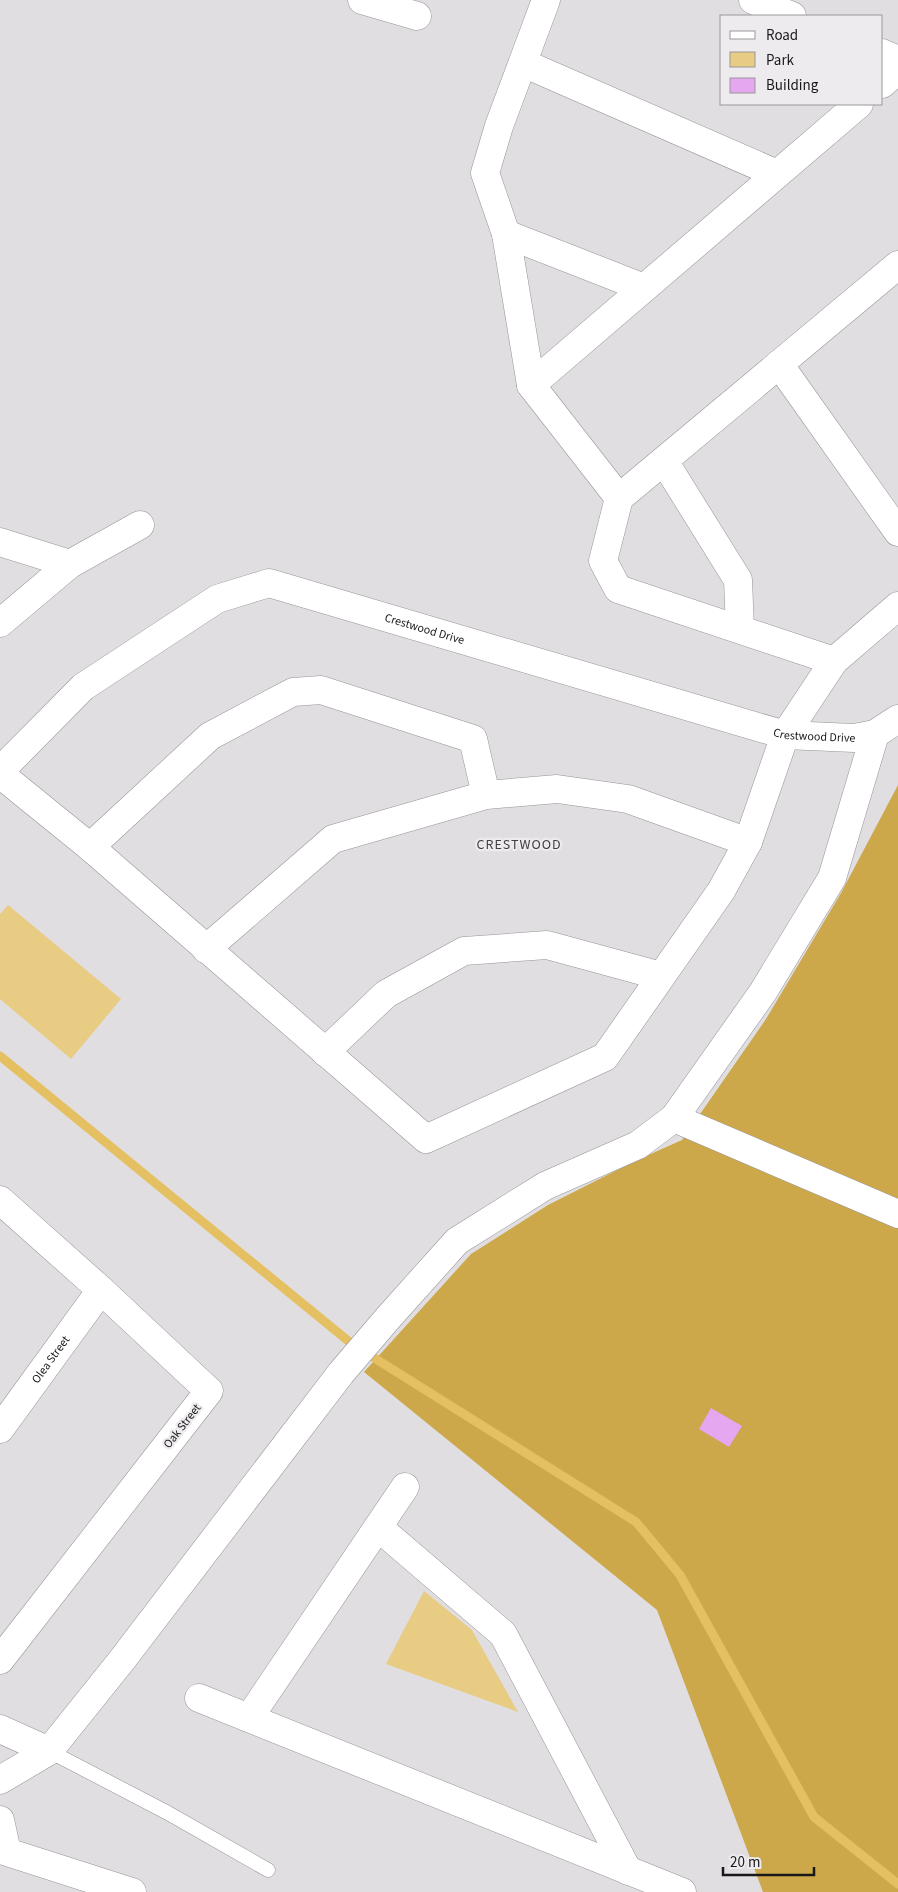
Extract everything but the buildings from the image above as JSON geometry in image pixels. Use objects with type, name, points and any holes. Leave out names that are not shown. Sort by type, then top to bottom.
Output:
[{"type":"street","points":[[362,0],[417,16]]},
{"type":"street","points":[[546,0],[499,126],[485,173],[506,234],[531,385],[619,498]]},
{"type":"street","points":[[752,0],[790,15]]},
{"type":"street","points":[[883,53],[898,60]]},
{"type":"street","points":[[523,63],[777,174]]},
{"type":"street","points":[[883,83],[898,70]]},
{"type":"street","points":[[531,385],[858,105]]},
{"type":"street","points":[[506,234],[644,288]]},
{"type":"street","points":[[834,661],[618,589],[603,561],[619,498],[898,266]]},
{"type":"street","points":[[779,364],[898,532]]},
{"type":"street","points":[[664,461],[738,580],[740,629]]},
{"type":"street","points":[[0,623],[70,564],[140,525]]},
{"type":"street","points":[[0,542],[70,564]]},
{"type":"street","name":"Crestwood Drive","points":[[0,773],[83,687],[217,599],[269,583],[785,735],[854,738],[875,734],[898,719]]},
{"type":"street","points":[[0,773],[90,847],[426,1139],[604,1057],[722,891],[748,842],[785,735],[834,661],[898,606]]},
{"type":"street","points":[[90,847],[210,736],[293,692],[321,690],[473,738],[486,795]]},
{"type":"street","points":[[0,1780],[49,1751],[122,1660],[341,1373],[457,1241],[545,1186],[638,1145],[674,1118],[763,992],[832,878],[875,734]]},
{"type":"street","points":[[206,949],[333,839],[486,795],[557,789],[628,799],[748,842]]},
{"type":"street","points":[[326,1052],[386,994],[464,951],[547,944],[661,976]]},
{"type":"street","points":[[674,1118],[898,1214]]},
{"type":"street","name":"Oak Street","points":[[0,1200],[101,1290],[209,1391],[0,1660]]},
{"type":"street","name":"Olea Street","points":[[0,1429],[101,1290]]},
{"type":"street","points":[[249,1718],[405,1486]]},
{"type":"street","points":[[378,1527],[503,1634],[628,1871]]},
{"type":"street","points":[[199,1698],[682,1892]]},
{"type":"street","points":[[0,1729],[49,1751]]},
{"type":"street","points":[[0,1820],[4,1856],[132,1892]]},
{"type":"lane","points":[[49,1751],[168,1813],[268,1870]]},
{"type":"green space","points":[[8,905],[121,999],[71,1059],[0,999],[0,914]]},
{"type":"green space","points":[[424,1591],[472,1630],[518,1712],[386,1664]]},
{"type":"shaded area","points":[[898,785],[898,1892],[763,1892],[657,1610],[364,1372],[471,1254],[548,1205],[635,1161],[682,1140],[766,1019],[841,893]]},
{"type":"waterway","points":[[0,1056],[352,1344],[636,1522],[680,1575],[814,1817],[898,1884]]},
{"type":"district","name":"CRESTWOOD","points":[[519,844]]}]
